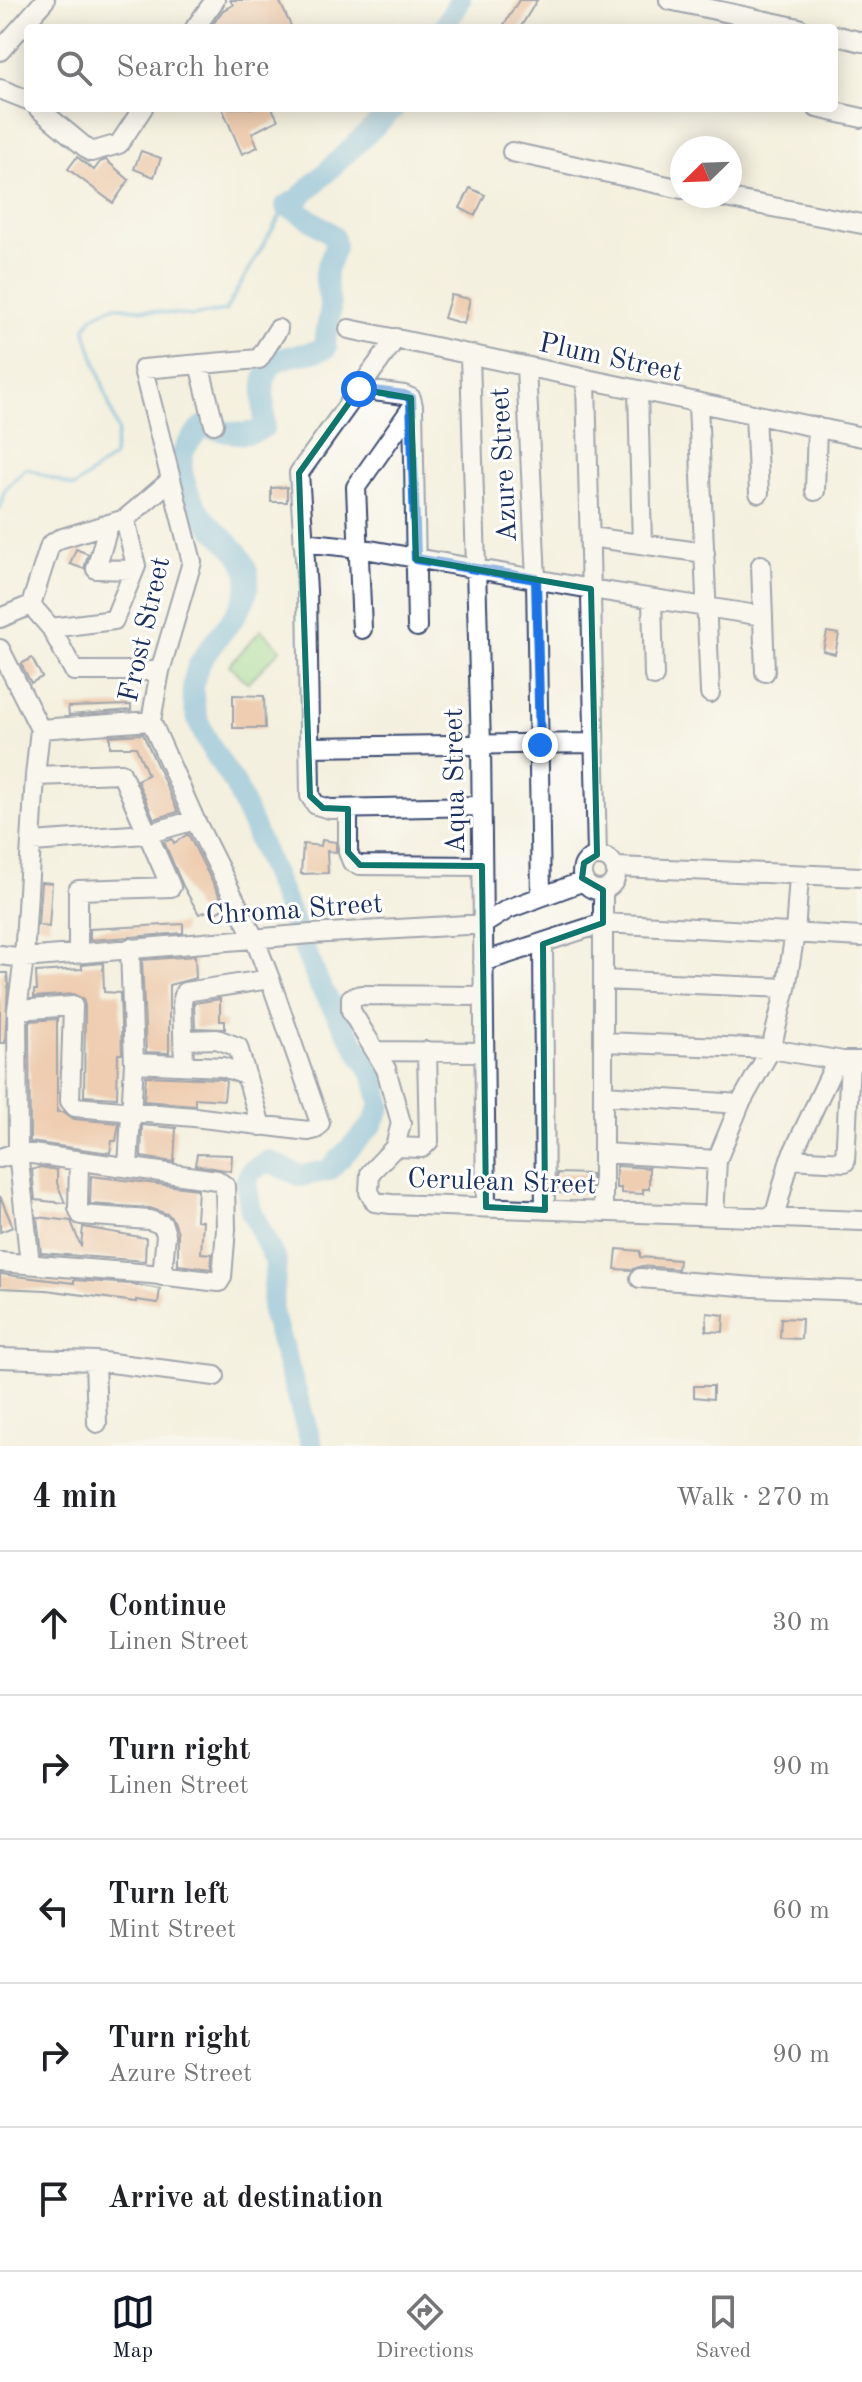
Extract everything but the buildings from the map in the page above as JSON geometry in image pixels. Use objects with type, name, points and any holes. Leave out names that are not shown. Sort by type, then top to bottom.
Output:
[{"type":"street","points":[[0,51],[33,9],[45,0]]},
{"type":"street","points":[[198,24],[215,0]]},
{"type":"street","points":[[669,0],[780,24]]},
{"type":"street","points":[[838,36],[862,42]]},
{"type":"street","points":[[0,89],[24,98]]},
{"type":"street","points":[[43,112],[91,152],[119,144],[140,112]]},
{"type":"street","points":[[835,112],[862,118]]},
{"type":"street","points":[[512,152],[670,186]]},
{"type":"street","points":[[742,201],[862,224]]},
{"type":"street","name":"Frost Street","points":[[261,1126],[308,1131],[316,1129],[320,1123],[255,940],[195,820],[151,721],[160,671],[192,562],[143,369],[259,359],[278,329]]},
{"type":"street","name":"Plum Street","points":[[349,329],[862,437]]},
{"type":"street","points":[[396,338],[299,473],[307,590],[310,796],[316,805],[348,809],[481,806]]},
{"type":"street","name":"Aqua Street","points":[[470,355],[481,746],[486,1207]]},
{"type":"street","points":[[199,364],[214,424]]},
{"type":"street","name":"Azure Street","points":[[526,367],[536,579],[541,896]]},
{"type":"street","points":[[586,380],[597,855]]},
{"type":"street","points":[[359,389],[404,395],[411,398],[413,406],[417,627]]},
{"type":"street","points":[[638,391],[642,544]]},
{"type":"street","points":[[698,403],[710,693]]},
{"type":"street","points":[[362,629],[356,487],[413,406]]},
{"type":"street","points":[[755,415],[759,493]]},
{"type":"street","points":[[815,491],[817,427]]},
{"type":"street","points":[[0,618],[31,605],[50,545],[59,539],[117,521],[171,480]]},
{"type":"street","points":[[117,521],[96,569],[134,570]]},
{"type":"street","points":[[51,628],[114,620],[136,566],[117,521]]},
{"type":"street","points":[[590,537],[705,553]]},
{"type":"street","points":[[303,542],[359,548],[763,616]]},
{"type":"street","points":[[761,565],[765,672]]},
{"type":"street","points":[[652,599],[654,676]]},
{"type":"street","points":[[31,605],[51,628],[74,671],[160,671]]},
{"type":"street","points":[[0,649],[40,729],[24,958],[17,1010],[9,1155],[30,1264]]},
{"type":"street","points":[[40,729],[151,721]]},
{"type":"street","points":[[309,747],[594,743]]},
{"type":"street","points":[[35,776],[121,773],[171,887],[78,890],[78,953]]},
{"type":"street","points":[[348,809],[348,852],[352,862],[360,865],[482,866]]},
{"type":"street","points":[[32,842],[146,834],[195,820]]},
{"type":"street","points":[[616,867],[615,880],[603,890],[592,889],[584,881],[584,863],[597,855],[606,856],[616,867],[862,877]]},
{"type":"street","points":[[714,1216],[717,1160],[740,1104],[771,1049],[795,933],[799,876]]},
{"type":"street","name":"Chroma Street","points":[[0,955],[24,958],[281,936],[484,924],[498,914],[584,881]]},
{"type":"street","points":[[603,890],[603,1212]]},
{"type":"street","points":[[483,962],[603,923],[862,937]]},
{"type":"street","points":[[543,944],[545,1210]]},
{"type":"street","points":[[128,1167],[134,1063],[130,948]]},
{"type":"street","points":[[184,1065],[182,1002],[185,992],[270,979]]},
{"type":"street","points":[[603,980],[786,988]]},
{"type":"street","name":"Cerulean Street","points":[[482,996],[355,996],[349,1002],[390,1080],[401,1123],[395,1147],[370,1173],[369,1192],[375,1202],[862,1221]]},
{"type":"street","points":[[17,1010],[73,1006],[71,1105],[261,1126],[238,1047],[217,1039],[185,1040]]},
{"type":"street","points":[[604,1042],[771,1049],[850,1061]]},
{"type":"street","points":[[375,1051],[484,1052]]},
{"type":"street","points":[[395,1147],[422,1148],[429,1141],[427,1051]]},
{"type":"street","points":[[774,1218],[790,1159],[850,1061]]},
{"type":"street","points":[[790,1159],[845,1162],[850,1061]]},
{"type":"street","points":[[134,1063],[223,1067],[246,1075]]},
{"type":"street","points":[[604,1095],[740,1104]]},
{"type":"street","points":[[604,1153],[717,1160]]},
{"type":"street","points":[[0,1262],[215,1282],[222,1277],[226,1229],[225,1186],[217,1180],[9,1155]]},
{"type":"street","points":[[79,1162],[78,1208],[81,1215],[149,1220],[163,1225],[166,1235],[162,1276]]},
{"type":"street","points":[[640,1278],[862,1291]]},
{"type":"street","points":[[0,1358],[95,1361],[215,1376]]},
{"type":"street","points":[[95,1361],[97,1423]]},
{"type":"highlighted area","points":[[359,389],[411,398],[416,559],[591,589],[597,855],[584,863],[582,878],[603,890],[603,923],[543,944],[545,1210],[486,1207],[482,866],[360,865],[348,852],[348,809],[323,808],[310,796],[299,473]]},
{"type":"green space","points":[[261,630],[281,649],[248,683],[229,665]]},
{"type":"waterway","points":[[446,24],[460,0]]},
{"type":"waterway","points":[[286,206],[298,199],[390,112]]},
{"type":"waterway","points":[[0,508],[4,491],[26,468],[74,487],[113,457],[118,431],[85,330],[92,317],[114,306],[192,316],[225,311],[286,206]]},
{"type":"waterway","points":[[286,206],[326,230],[335,241],[326,272],[330,305],[326,348],[277,361],[270,368],[264,386],[264,427],[243,434],[202,427],[186,447],[182,469],[187,489],[197,508],[238,553],[248,576],[248,588],[242,605],[199,665],[194,681],[196,713],[209,744],[236,786],[320,986],[374,1076],[381,1106],[372,1125],[329,1170],[301,1176],[268,1161],[251,1171],[246,1182],[251,1211],[276,1262],[272,1312],[312,1446]]},
{"type":"route","points":[[359,389],[411,398],[416,559],[536,579],[540,745]]}]
